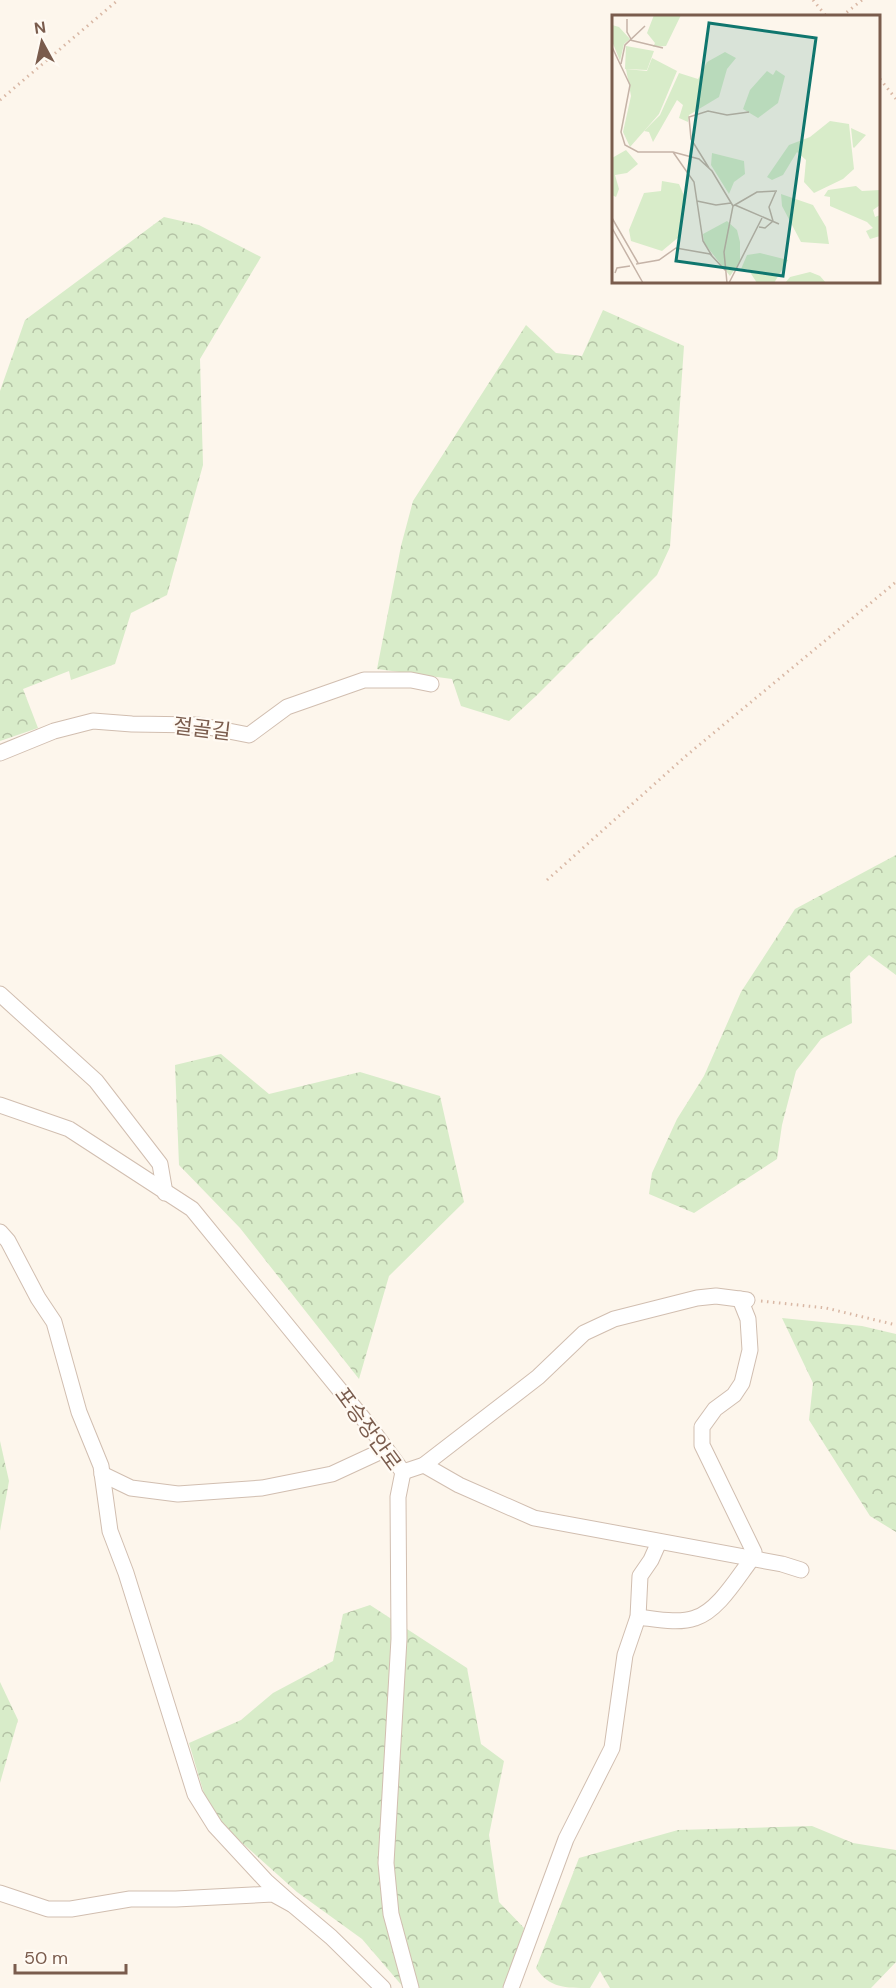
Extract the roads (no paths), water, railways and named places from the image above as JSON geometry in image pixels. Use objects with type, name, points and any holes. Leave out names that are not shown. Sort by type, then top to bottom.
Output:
[{"type":"street","name":"절골길","points":[[0,753],[54,731],[93,721],[198,725],[249,735],[287,707],[364,680],[411,680],[431,684]]},
{"type":"street","points":[[0,994],[96,1081],[160,1164],[165,1192]]},
{"type":"street","name":"포승장안로","points":[[0,1105],[69,1129],[192,1209],[370,1427],[403,1472],[398,1497],[399,1639],[386,1863],[392,1914],[411,1988]]},
{"type":"street","points":[[0,1232],[8,1241],[38,1298],[54,1322],[79,1412],[101,1466],[110,1531],[129,1582],[195,1794],[215,1826],[266,1881],[331,1937],[383,1988]]},
{"type":"street","points":[[403,1472],[424,1465],[538,1377],[584,1333],[614,1319],[697,1298],[716,1296],[743,1299],[748,1319],[750,1350],[742,1383],[734,1395],[715,1409],[702,1427],[702,1445],[752,1546],[751,1560],[718,1603],[696,1618],[670,1620],[638,1617]]},
{"type":"street","points":[[102,1474],[131,1488],[178,1494],[262,1488],[332,1474],[386,1449]]},
{"type":"street","points":[[424,1465],[459,1485],[534,1518],[782,1564],[801,1570]]},
{"type":"street","points":[[511,1988],[566,1839],[612,1748],[625,1655],[638,1617],[640,1576],[659,1542]]},
{"type":"street","points":[[0,1893],[48,1909],[71,1909],[130,1899],[187,1899],[273,1894],[293,1905]]}]
